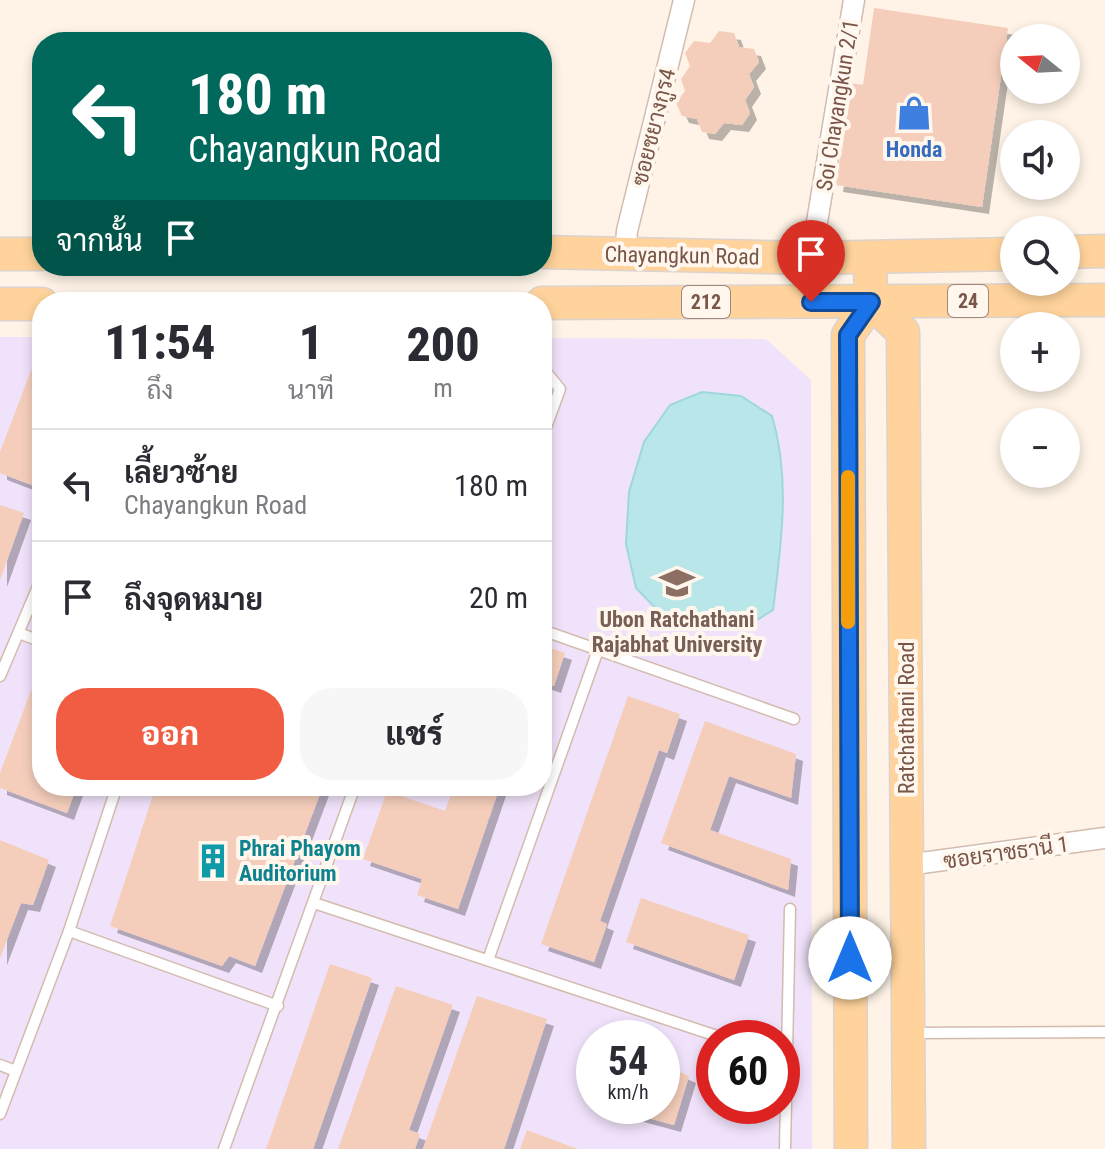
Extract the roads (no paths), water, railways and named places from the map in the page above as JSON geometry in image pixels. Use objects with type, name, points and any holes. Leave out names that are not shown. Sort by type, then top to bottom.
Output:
[{"type":"main road","points":[[1080,252],[1105,251]]},
{"type":"main road","name":"Chayangkun Road","points":[[552,252],[811,258],[1000,254]]},
{"type":"main road","points":[[0,254],[32,254]]},
{"type":"main road","points":[[851,1149],[848,335],[871,302],[870,258]]},
{"type":"main road","name":"Chayangkun Road","points":[[552,303],[1105,300]]},
{"type":"main road","name":"Ratchathani Road","points":[[871,302],[903,332],[909,1149]]},
{"type":"main road","points":[[0,304],[32,304]]},
{"type":"street","name":"ซอยชยางกูร4","points":[[625,255],[627,231],[684,0]]},
{"type":"street","name":"Soi Chayangkun 2/1","points":[[811,258],[854,0]]},
{"type":"street","name":"ซอยราชธานี 1","points":[[907,865],[1105,838]]},
{"type":"lane","points":[[552,379],[560,389],[552,411]]},
{"type":"lane","points":[[0,676],[32,601]]},
{"type":"lane","points":[[19,633],[32,638]]},
{"type":"lane","points":[[552,634],[794,719]]},
{"type":"lane","points":[[552,780],[598,650]]},
{"type":"lane","points":[[0,1114],[69,931],[114,796]]},
{"type":"lane","points":[[224,1149],[351,796]]},
{"type":"lane","points":[[488,960],[546,796]]},
{"type":"lane","points":[[314,903],[696,1029]]},
{"type":"lane","points":[[786,1020],[790,909]]},
{"type":"lane","points":[[69,931],[278,1006]]},
{"type":"lane","points":[[909,1033],[1105,1032]]},
{"type":"lane","points":[[0,1065],[16,1071]]},
{"type":"lane","points":[[785,1124],[785,1149]]},
{"type":"water","points":[[702,392],[741,396],[772,416],[778,440],[783,512],[773,610],[749,625],[716,629],[667,620],[636,588],[626,544],[629,492],[644,442],[670,405]]},
{"type":"place","name":"Honda","points":[[914,113]]},
{"type":"place","name":"Ubon Ratchathani Rajabhat University","points":[[677,583]]},
{"type":"place","name":"Phrai Phayom Auditorium","points":[[213,861]]}]
